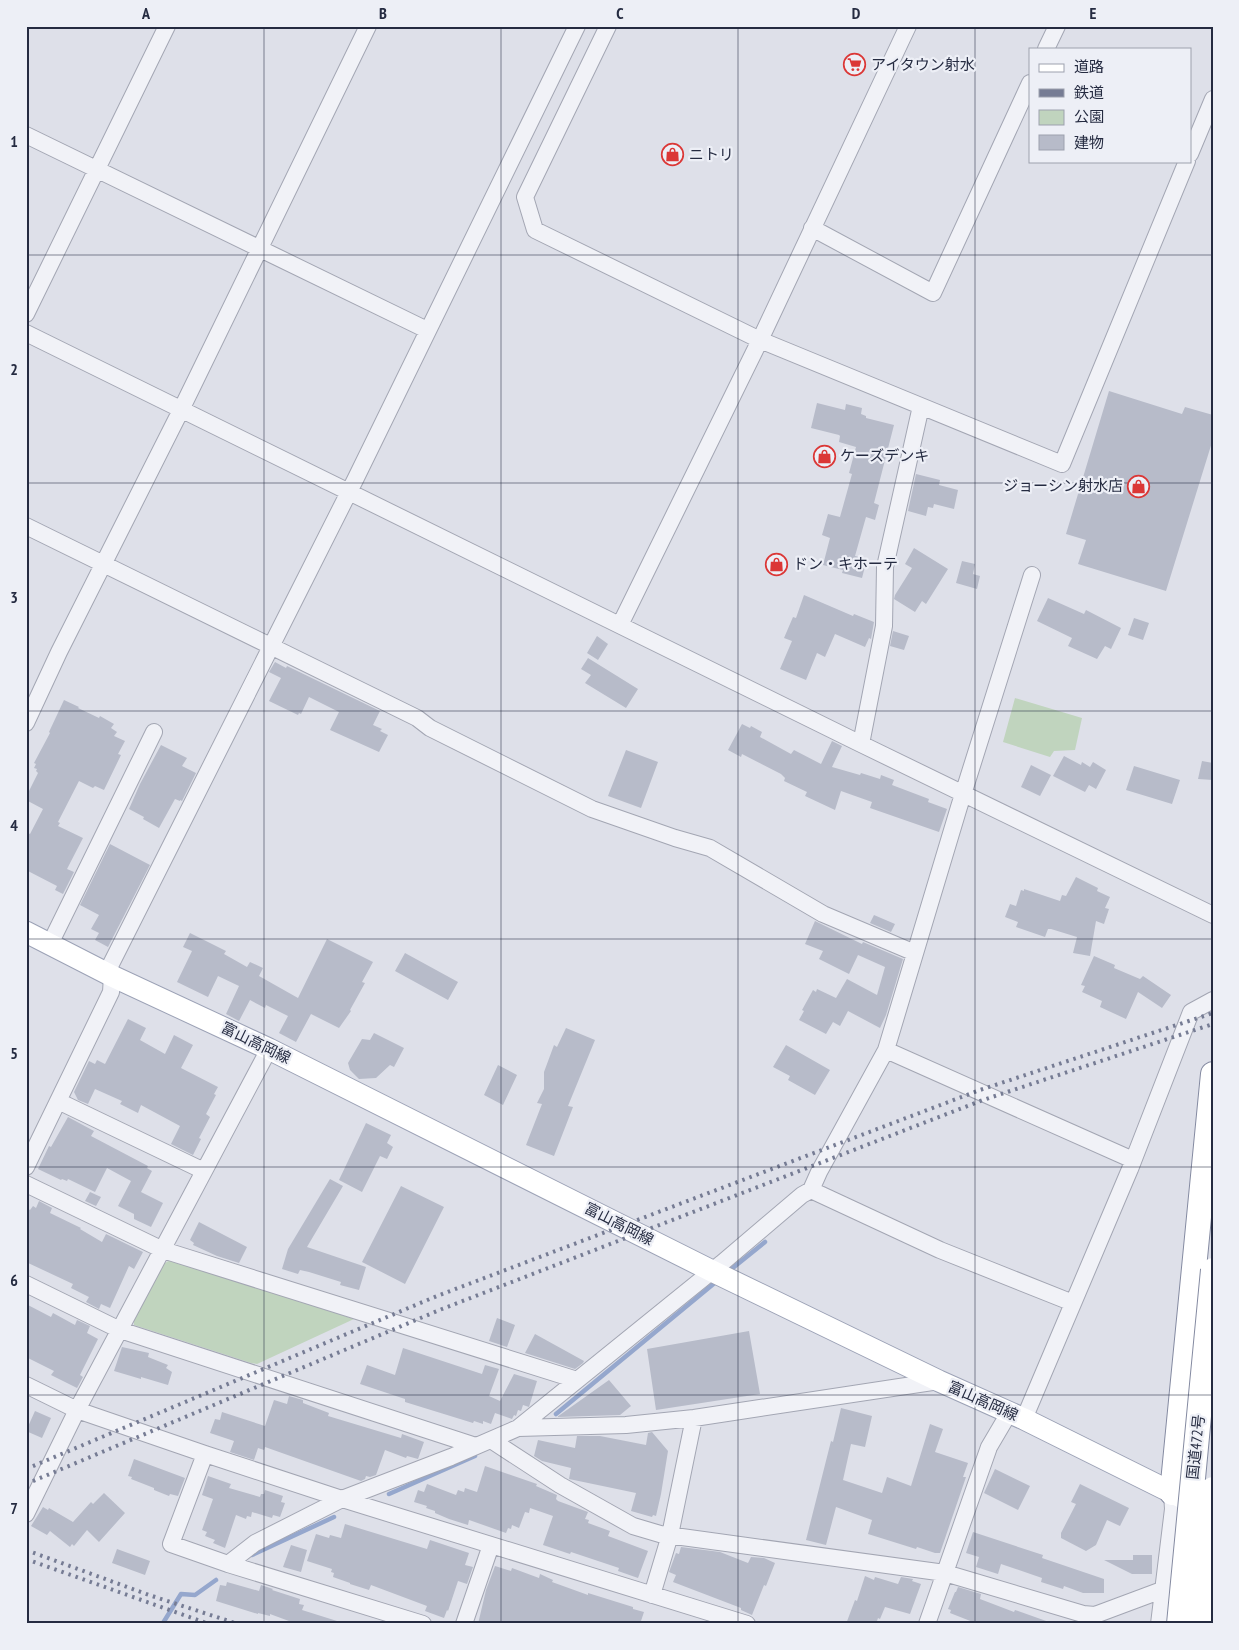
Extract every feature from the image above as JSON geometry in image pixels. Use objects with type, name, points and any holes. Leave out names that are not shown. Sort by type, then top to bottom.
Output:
[{"type":"highway","points":[[1172,1493],[1213,1074]]},
{"type":"highway","name":"国道472号","points":[[1179,1624],[1213,1270]]},
{"type":"highway","name":"国道472号","points":[[1201,1624],[1213,1489]]},
{"type":"main road","name":"富山高岡線","points":[[26,932],[112,976],[269,1049],[712,1271],[939,1381],[1016,1416],[1213,1514]]},
{"type":"street","points":[[26,314],[167,26]]},
{"type":"street","points":[[26,723],[59,652],[181,410],[368,26]]},
{"type":"street","points":[[26,1168],[111,992],[112,976],[110,966],[349,492],[577,26]]},
{"type":"street","points":[[608,26],[525,197],[535,230],[760,340],[1062,464],[1187,162]]},
{"type":"street","points":[[620,625],[760,340],[908,26]]},
{"type":"street","points":[[1046,48],[1057,26]]},
{"type":"street","points":[[812,228],[932,293],[1029,85]]},
{"type":"street","points":[[1192,149],[1213,99]]},
{"type":"street","points":[[26,134],[427,330]]},
{"type":"street","points":[[26,333],[1213,916]]},
{"type":"street","points":[[861,744],[884,626],[885,567],[921,406]]},
{"type":"street","points":[[26,526],[417,718],[430,728],[584,805],[675,838],[710,848],[823,914],[915,953]]},
{"type":"street","points":[[228,1564],[255,1543],[342,1499],[518,1428],[712,1271],[802,1195],[811,1190],[886,1050],[1032,575]]},
{"type":"street","points":[[50,944],[154,732]]},
{"type":"street","points":[[927,1624],[989,1447],[1016,1416],[1073,1303],[1133,1160],[1191,1012],[1213,1000]]},
{"type":"street","points":[[26,1514],[77,1410],[269,1049]]},
{"type":"street","points":[[886,1050],[1133,1160]]},
{"type":"street","points":[[58,1101],[204,1171]]},
{"type":"street","points":[[26,1184],[162,1250],[577,1380]]},
{"type":"street","points":[[811,1190],[940,1250],[1073,1303]]},
{"type":"street","points":[[26,1284],[120,1330],[483,1443],[633,1526],[670,1535],[945,1573],[1083,1614],[1095,1615],[1162,1590]]},
{"type":"street","points":[[518,1428],[626,1425],[694,1418],[939,1381]]},
{"type":"street","points":[[26,1386],[77,1410],[204,1454],[342,1499],[746,1624]]},
{"type":"street","points":[[652,1595],[670,1535],[694,1418]]},
{"type":"street","points":[[204,1454],[171,1544],[228,1564],[423,1624]]},
{"type":"street","points":[[1159,1624],[1173,1509],[1172,1493]]},
{"type":"street","points":[[464,1624],[491,1545]]},
{"type":"green space","points":[[1015,698],[1082,718],[1075,750],[1054,751],[1050,757],[1003,742]]},
{"type":"green space","points":[[170,1260],[354,1319],[257,1364],[134,1325],[134,1317],[160,1266]]},
{"type":"building","name":"ジョーシン射水店","points":[[1109,391],[1182,414],[1185,407],[1213,415],[1213,439],[1166,591],[1078,564],[1086,540],[1066,534]]},
{"type":"building","points":[[817,403],[845,410],[846,404],[862,408],[861,414],[866,416],[866,418],[894,425],[874,503],[879,505],[875,520],[866,517],[855,556],[867,559],[862,578],[842,573],[843,570],[823,565],[830,538],[822,535],[828,514],[840,517],[852,474],[849,473],[856,447],[839,442],[839,435],[811,428]]},
{"type":"building","points":[[916,474],[940,480],[939,485],[958,490],[954,509],[934,504],[933,508],[928,507],[926,516],[908,511]]},
{"type":"building","points":[[914,548],[948,569],[926,604],[922,601],[915,612],[894,599],[912,568],[905,564]]},
{"type":"building","points":[[962,561],[975,564],[973,574],[980,576],[977,589],[956,583]]},
{"type":"building","points":[[804,595],[853,616],[854,614],[874,622],[871,639],[869,638],[865,647],[835,634],[825,657],[817,653],[806,680],[780,669],[792,641],[784,638],[793,617],[796,618]]},
{"type":"building","points":[[1048,598],[1084,614],[1086,610],[1121,628],[1111,649],[1105,646],[1097,659],[1068,646],[1072,638],[1037,621]]},
{"type":"building","points":[[1134,618],[1149,623],[1143,640],[1128,635]]},
{"type":"building","points":[[893,631],[909,636],[904,650],[890,646]]},
{"type":"building","points":[[597,636],[608,644],[598,660],[587,653]]},
{"type":"building","points":[[588,658],[638,689],[626,708],[585,683],[591,675],[581,669]]},
{"type":"building","points":[[275,662],[380,711],[373,725],[382,729],[380,731],[388,735],[379,752],[330,730],[339,712],[309,697],[301,714],[299,713],[298,715],[269,701],[281,678],[269,672]]},
{"type":"building","points":[[64,700],[114,724],[111,728],[117,732],[114,736],[125,741],[118,754],[121,755],[104,790],[95,786],[93,788],[79,781],[58,822],[60,823],[58,826],[83,838],[67,869],[74,872],[63,894],[55,890],[57,886],[26,870],[26,832],[30,834],[43,809],[26,800],[26,797],[38,773],[37,769],[34,768],[36,764],[34,763],[50,733]]},
{"type":"building","points":[[742,724],[762,732],[760,737],[791,754],[794,750],[821,764],[832,741],[842,746],[832,767],[880,779],[881,775],[894,780],[892,785],[929,799],[928,802],[947,809],[939,832],[870,808],[872,802],[841,791],[835,810],[805,796],[807,792],[784,781],[785,778],[781,774],[742,754],[741,757],[728,750]]},
{"type":"building","points":[[161,745],[187,758],[182,766],[196,773],[182,801],[175,799],[159,828],[129,809]]},
{"type":"building","points":[[626,750],[658,762],[641,808],[608,796]]},
{"type":"building","points":[[1064,756],[1081,765],[1082,762],[1090,767],[1093,762],[1106,770],[1096,789],[1089,785],[1085,792],[1053,776]]},
{"type":"building","points":[[1202,761],[1213,763],[1213,780],[1198,779]]},
{"type":"building","points":[[1031,765],[1051,775],[1040,796],[1021,787]]},
{"type":"building","points":[[1134,766],[1180,780],[1172,804],[1126,790]]},
{"type":"building","points":[[110,844],[150,865],[108,947],[95,940],[99,933],[91,929],[99,915],[80,905]]},
{"type":"building","points":[[1076,877],[1098,888],[1097,891],[1110,897],[1105,908],[1109,909],[1104,924],[1096,921],[1090,956],[1073,953],[1077,937],[1048,929],[1045,937],[1016,927],[1018,922],[1005,917],[1010,904],[1016,906],[1021,890],[1024,891],[1024,889],[1060,901],[1062,895],[1066,896]]},
{"type":"building","points":[[874,915],[895,924],[891,932],[870,923]]},
{"type":"building","points":[[815,921],[862,944],[863,942],[903,959],[886,1015],[880,1028],[848,1011],[840,1026],[833,1022],[826,1034],[799,1020],[804,1011],[802,1010],[813,990],[816,992],[817,989],[836,998],[847,979],[877,995],[885,967],[858,955],[849,974],[819,959],[823,951],[805,944]]},
{"type":"building","points":[[190,933],[226,951],[224,954],[247,967],[250,962],[263,968],[259,976],[298,998],[327,939],[373,962],[362,982],[365,983],[351,1011],[339,1028],[311,1014],[296,1042],[279,1033],[288,1016],[266,1005],[265,1008],[250,1000],[239,1021],[226,1014],[239,986],[218,976],[208,997],[177,982],[192,951],[183,947]]},
{"type":"building","points":[[405,953],[458,982],[448,1000],[395,971]]},
{"type":"building","points":[[1094,956],[1115,965],[1114,968],[1140,979],[1143,976],[1171,995],[1162,1008],[1138,992],[1126,1019],[1100,1007],[1102,1001],[1082,992],[1085,986],[1081,985]]},
{"type":"building","points":[[128,1019],[146,1028],[140,1040],[165,1054],[174,1035],[193,1045],[181,1068],[218,1087],[206,1114],[210,1117],[193,1155],[171,1144],[180,1126],[141,1105],[138,1113],[120,1104],[122,1101],[95,1089],[88,1104],[78,1100],[74,1092],[89,1061],[95,1064],[97,1060],[105,1064]]},
{"type":"building","points":[[566,1028],[595,1040],[568,1106],[573,1107],[554,1156],[526,1145],[542,1104],[537,1103],[544,1089],[544,1072],[554,1045],[557,1047]]},
{"type":"building","points":[[374,1033],[404,1048],[394,1067],[390,1065],[376,1078],[359,1079],[350,1070],[348,1063],[362,1039],[370,1040]]},
{"type":"building","points":[[786,1045],[830,1070],[815,1095],[788,1080],[790,1076],[773,1067]]},
{"type":"building","points":[[498,1065],[517,1075],[503,1105],[484,1095]]},
{"type":"building","points":[[68,1117],[94,1131],[91,1136],[148,1166],[147,1168],[152,1171],[141,1192],[163,1203],[151,1227],[134,1219],[134,1214],[118,1206],[131,1181],[107,1168],[95,1192],[68,1179],[67,1181],[61,1180],[38,1169],[49,1146],[51,1147]]},
{"type":"building","points":[[366,1123],[391,1135],[387,1143],[393,1147],[387,1159],[380,1156],[362,1192],[339,1180]]},
{"type":"building","points":[[330,1179],[343,1186],[307,1247],[366,1267],[359,1290],[340,1285],[341,1282],[309,1272],[300,1270],[298,1274],[282,1269],[288,1249]]},
{"type":"building","points":[[401,1186],[444,1207],[405,1284],[362,1262]]},
{"type":"building","points":[[90,1192],[101,1197],[96,1206],[85,1201]]},
{"type":"building","points":[[39,1201],[52,1208],[50,1213],[81,1228],[102,1242],[106,1234],[143,1252],[134,1269],[129,1266],[110,1308],[101,1304],[99,1309],[86,1302],[89,1297],[71,1288],[73,1284],[26,1262],[26,1208],[30,1210],[33,1206],[36,1208]]},
{"type":"building","points":[[199,1222],[247,1247],[239,1263],[193,1245],[194,1243],[190,1240]]},
{"type":"building","points":[[26,1304],[51,1317],[53,1313],[75,1325],[77,1320],[90,1326],[87,1333],[98,1339],[80,1375],[83,1377],[77,1388],[51,1375],[54,1371],[26,1357]]},
{"type":"building","points":[[497,1318],[515,1325],[507,1347],[489,1341]]},
{"type":"building","points":[[749,1331],[760,1394],[656,1410],[647,1349]]},
{"type":"building","points":[[535,1334],[584,1361],[583,1363],[575,1369],[525,1353]]},
{"type":"building","points":[[122,1347],[149,1353],[148,1357],[168,1365],[166,1368],[172,1372],[168,1385],[114,1371]]},
{"type":"building","points":[[403,1348],[482,1374],[485,1365],[499,1369],[489,1396],[500,1401],[514,1374],[537,1381],[529,1407],[523,1405],[521,1411],[518,1410],[516,1416],[514,1415],[512,1419],[495,1413],[491,1424],[483,1421],[483,1424],[474,1421],[473,1423],[405,1402],[405,1399],[360,1384],[367,1365],[395,1375]]},
{"type":"building","points":[[609,1380],[631,1406],[620,1415],[557,1417]]},
{"type":"building","points":[[289,1396],[303,1400],[303,1403],[329,1413],[328,1416],[401,1438],[402,1434],[424,1442],[418,1459],[407,1456],[406,1458],[385,1450],[376,1475],[366,1476],[361,1481],[265,1447],[264,1450],[258,1448],[254,1460],[230,1452],[234,1441],[210,1433],[215,1419],[220,1420],[222,1412],[265,1426],[274,1400],[287,1404]]},
{"type":"building","points":[[841,1408],[872,1416],[865,1447],[851,1444],[843,1480],[882,1493],[887,1477],[911,1486],[930,1424],[943,1429],[935,1452],[968,1463],[963,1477],[966,1477],[940,1553],[917,1547],[916,1549],[868,1534],[872,1520],[836,1507],[826,1545],[806,1540]]},
{"type":"building","points":[[35,1411],[51,1418],[42,1438],[26,1431]]},
{"type":"building","points":[[652,1432],[668,1451],[656,1516],[653,1515],[652,1517],[631,1511],[636,1493],[569,1479],[571,1468],[542,1461],[534,1456],[538,1440],[575,1448],[577,1436],[600,1436],[646,1445],[648,1433]]},
{"type":"building","points":[[134,1459],[185,1478],[178,1496],[170,1494],[169,1496],[131,1479],[132,1477],[128,1476]]},
{"type":"building","points":[[485,1466],[537,1484],[536,1486],[557,1495],[556,1499],[558,1501],[588,1512],[585,1519],[589,1520],[588,1523],[610,1531],[608,1536],[648,1551],[638,1578],[618,1571],[619,1568],[543,1545],[553,1516],[530,1508],[529,1513],[525,1512],[519,1528],[512,1525],[511,1529],[508,1528],[506,1533],[469,1520],[468,1525],[449,1519],[426,1508],[427,1506],[414,1502],[418,1490],[424,1492],[427,1484],[456,1495],[458,1490],[464,1492],[465,1488],[477,1492]]},
{"type":"building","points":[[995,1469],[1030,1486],[1018,1510],[984,1493]]},
{"type":"building","points":[[208,1476],[231,1484],[229,1488],[260,1497],[261,1494],[264,1494],[265,1490],[283,1496],[281,1502],[285,1503],[280,1517],[273,1515],[272,1518],[252,1512],[251,1517],[247,1516],[246,1519],[236,1515],[225,1548],[213,1543],[215,1540],[205,1536],[207,1532],[202,1530],[213,1499],[202,1495]]},
{"type":"building","points":[[1080,1484],[1129,1508],[1120,1526],[1107,1520],[1096,1545],[1086,1551],[1061,1538],[1061,1533],[1076,1504],[1071,1502]]},
{"type":"building","points":[[104,1493],[125,1513],[99,1542],[87,1530],[74,1546],[72,1544],[70,1547],[50,1531],[47,1535],[31,1526],[43,1507],[48,1510],[49,1508],[73,1522],[91,1502],[93,1504]]},
{"type":"building","points":[[345,1524],[427,1549],[430,1540],[469,1553],[465,1565],[473,1567],[467,1584],[458,1581],[444,1618],[425,1611],[427,1606],[371,1585],[369,1590],[333,1577],[332,1569],[307,1561],[316,1534],[329,1538],[330,1535],[341,1538]]},
{"type":"building","points":[[973,1532],[1043,1555],[1042,1558],[1104,1579],[1104,1593],[1083,1593],[1064,1586],[1063,1589],[1041,1582],[1042,1578],[1001,1564],[998,1574],[976,1567],[979,1557],[966,1553]]},
{"type":"building","points":[[291,1545],[307,1550],[301,1572],[283,1567]]},
{"type":"building","points":[[681,1547],[720,1552],[748,1563],[751,1557],[764,1558],[775,1563],[752,1615],[741,1610],[741,1608],[673,1582],[676,1575],[669,1572],[676,1553],[679,1554]]},
{"type":"building","points":[[117,1549],[150,1561],[145,1575],[112,1563]]},
{"type":"building","points":[[1133,1555],[1152,1555],[1152,1574],[1132,1574],[1104,1560],[1133,1560]]},
{"type":"building","points":[[495,1566],[511,1571],[512,1568],[539,1578],[540,1574],[553,1580],[552,1582],[588,1595],[588,1593],[633,1607],[633,1609],[644,1612],[640,1624],[478,1624],[486,1590]]},
{"type":"building","points":[[865,1576],[874,1580],[875,1577],[898,1584],[901,1577],[913,1579],[912,1581],[921,1584],[910,1614],[885,1607],[876,1624],[846,1624],[855,1600],[857,1601]]},
{"type":"building","points":[[227,1582],[259,1591],[261,1585],[300,1599],[299,1604],[304,1605],[302,1610],[337,1621],[336,1624],[297,1624],[270,1614],[270,1616],[258,1614],[216,1601],[220,1585],[226,1586]]},
{"type":"building","points":[[958,1587],[981,1594],[980,1599],[1014,1612],[1015,1610],[1049,1622],[1049,1624],[978,1624],[950,1613],[951,1610],[948,1609]]},
{"type":"waterway","points":[[729,1271],[765,1242]]},
{"type":"waterway","points":[[556,1414],[717,1281]]},
{"type":"waterway","points":[[389,1494],[475,1456]]},
{"type":"waterway","points":[[252,1555],[334,1517]]},
{"type":"waterway","points":[[161,1624],[181,1594],[195,1595],[216,1580]]},
{"type":"railway","points":[[26,1469],[437,1296],[980,1090],[1213,1013]]},
{"type":"railway","points":[[26,1484],[442,1309],[983,1100],[1213,1024]]},
{"type":"railway","points":[[26,1550],[149,1595],[238,1624]]},
{"type":"railway","points":[[26,1559],[209,1624]]},
{"type":"place","name":"アイタウン射水","points":[[855,65]]},
{"type":"place","name":"ニトリ","points":[[673,155]]},
{"type":"place","name":"ケーズデンキ","points":[[824,456]]},
{"type":"place","name":"ジョーシン射水店","points":[[1139,486]]},
{"type":"place","name":"ドン・キホーテ","points":[[777,564]]}]
